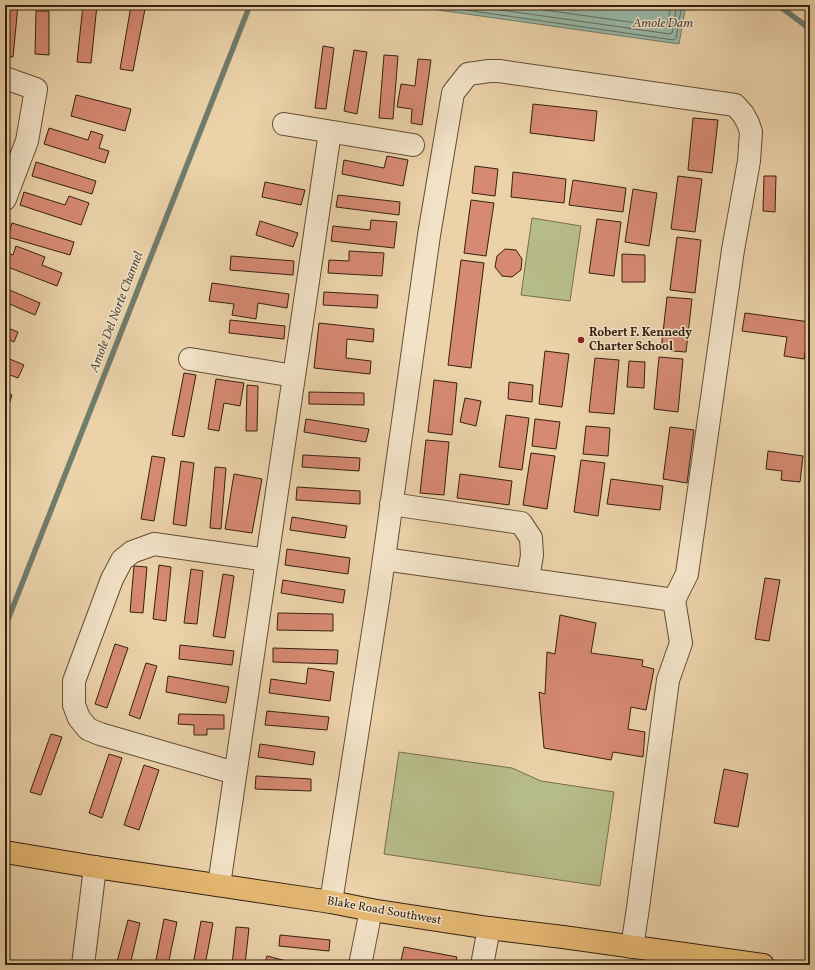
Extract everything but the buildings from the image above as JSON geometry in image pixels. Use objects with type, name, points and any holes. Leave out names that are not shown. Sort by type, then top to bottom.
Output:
[{"type":"main road","name":"Blake Road Southwest","points":[[5,852],[489,928],[632,947],[688,960],[763,965]]},
{"type":"street","points":[[331,902],[384,559],[429,236],[453,93],[468,74],[499,71],[735,105],[743,114],[751,132],[749,161],[733,250],[687,574],[674,600],[681,643],[668,680],[632,947]]},
{"type":"street","points":[[5,78],[36,89],[27,141],[5,199]]},
{"type":"street","points":[[284,124],[413,145]]},
{"type":"street","points":[[219,886],[330,132]]},
{"type":"street","points":[[190,359],[294,376]]},
{"type":"street","points":[[391,504],[521,523],[531,538],[532,555],[528,579]]},
{"type":"street","points":[[235,773],[100,734],[88,729],[79,718],[74,705],[74,681],[112,579],[122,560],[132,552],[154,544],[267,560]]},
{"type":"street","points":[[384,559],[674,600]]},
{"type":"street","points":[[83,965],[95,867]]},
{"type":"street","points":[[360,965],[371,910]]},
{"type":"street","points":[[482,965],[489,928]]},
{"type":"green space","points":[[532,218],[581,226],[570,301],[521,295]]},
{"type":"green space","points":[[399,752],[512,768],[541,781],[614,792],[600,886],[384,854]]},
{"type":"water","name":"Amole Dam","points":[[403,5],[686,5],[679,44]]},
{"type":"waterway","name":"Amole Del Norte Channel","points":[[5,627],[250,5]]},
{"type":"waterway","points":[[778,5],[810,29]]},
{"type":"place","name":"Robert F. Kennedy Charter School","points":[[581,340]]}]
